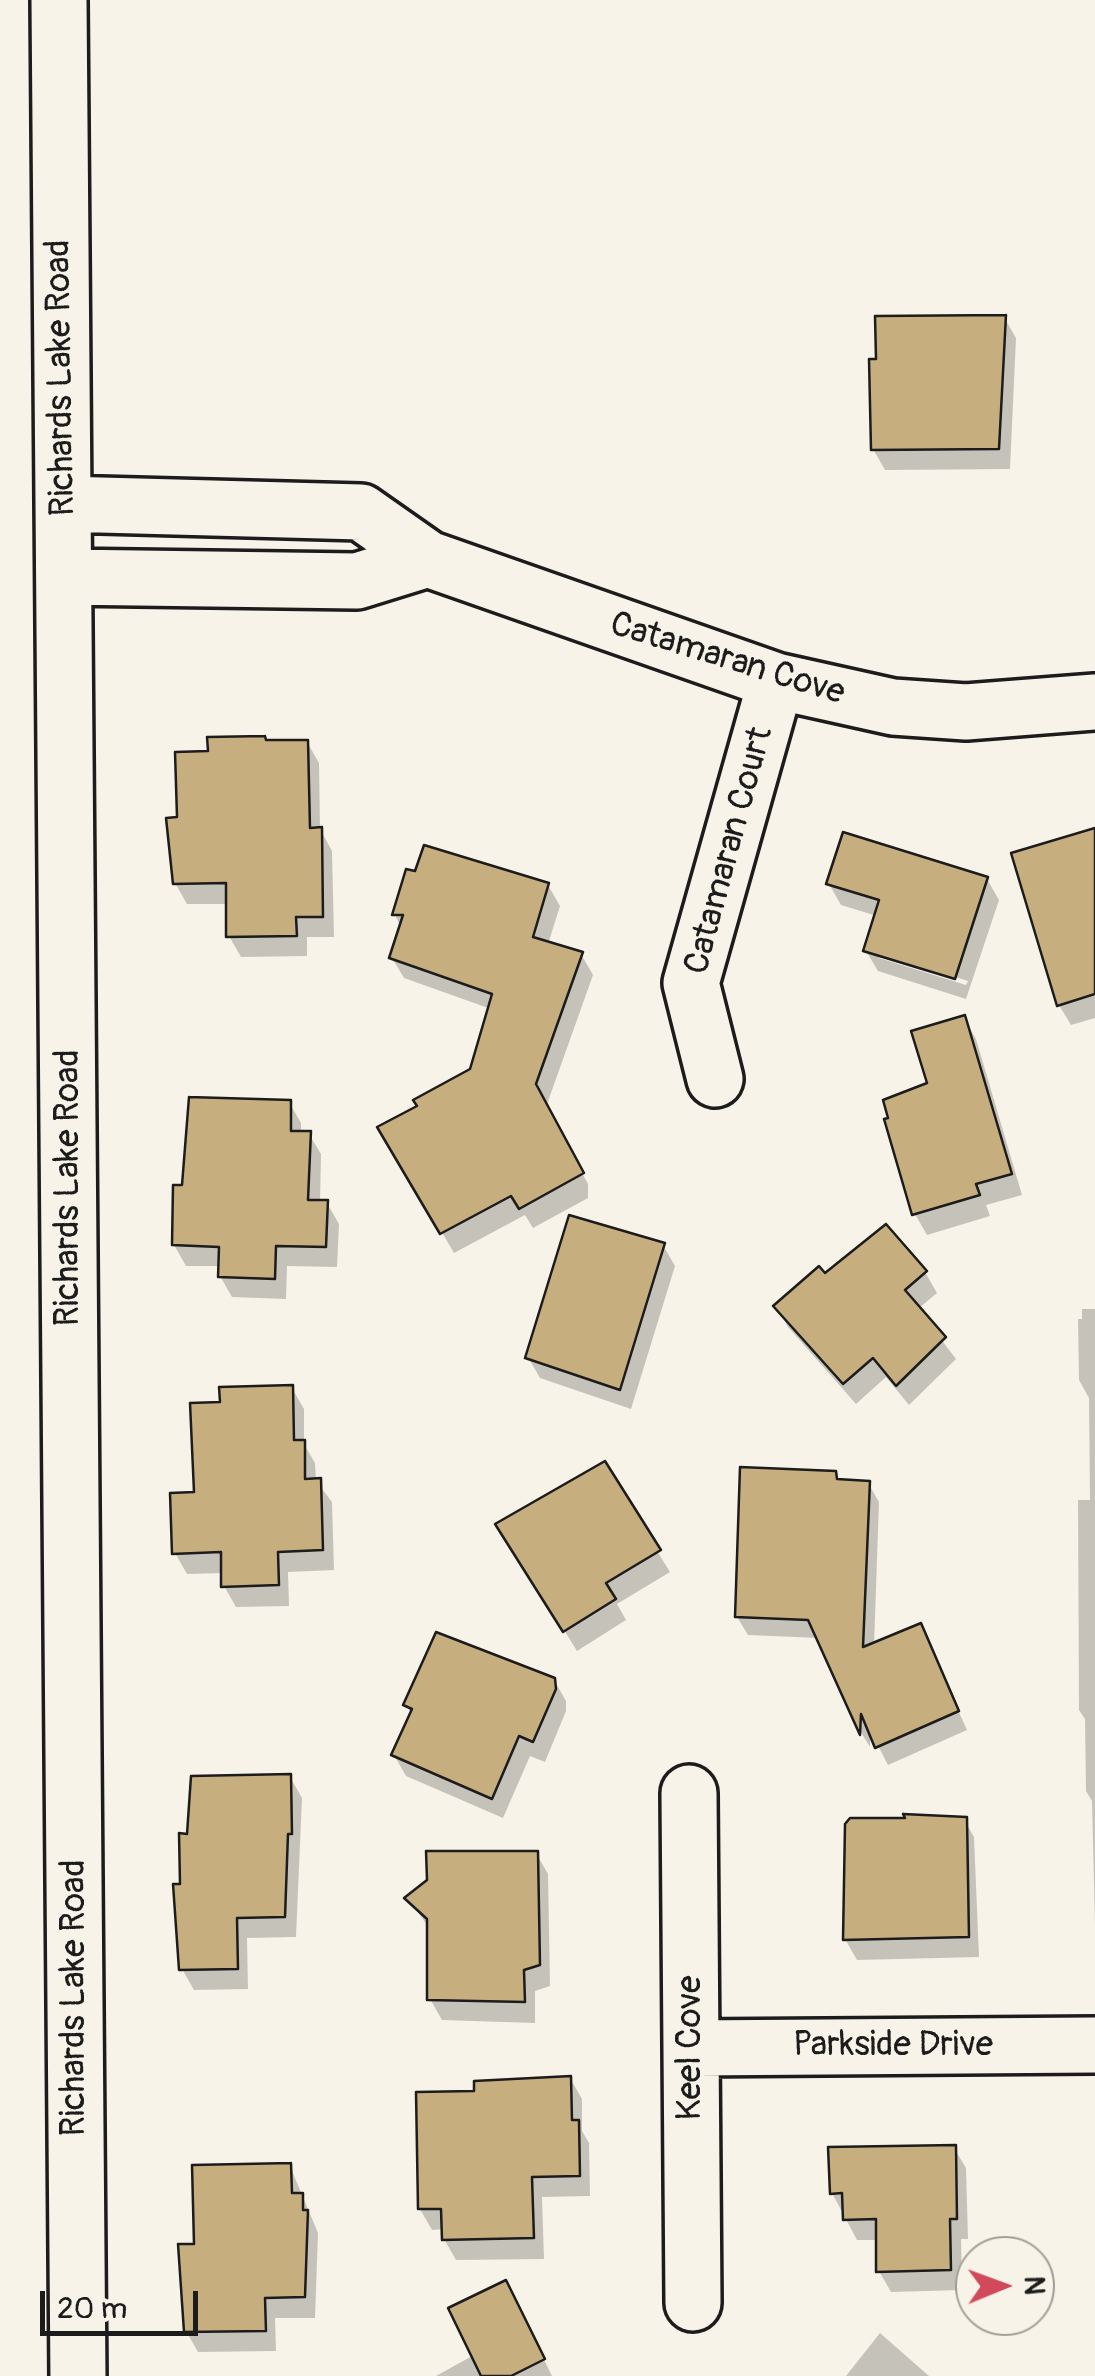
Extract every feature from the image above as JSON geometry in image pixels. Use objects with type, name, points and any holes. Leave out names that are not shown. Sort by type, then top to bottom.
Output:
[{"type":"street","name":"Richards Lake Road","points":[[60,0],[78,2376]]},
{"type":"street","name":"Catamaran Cove","points":[[64,504],[360,512],[428,559],[776,681],[894,707],[966,712],[1095,702]]},
{"type":"street","points":[[64,577],[358,581],[428,559]]},
{"type":"street","name":"Catamaran Court","points":[[715,1079],[691,983],[776,681]]},
{"type":"street","name":"Keel Cove","points":[[689,1793],[693,2302]]},
{"type":"street","name":"Parkside Drive","points":[[691,2048],[1095,2045]]},
{"type":"building","points":[[1006,315],[999,449],[871,450],[869,359],[876,359],[875,316]]},
{"type":"building","points":[[265,736],[266,740],[308,740],[310,828],[322,827],[323,917],[296,917],[297,936],[226,937],[226,883],[173,884],[166,818],[177,817],[175,752],[208,751],[207,737]]},
{"type":"building","points":[[1095,828],[1095,994],[1057,1006],[1011,853]]},
{"type":"building","points":[[843,832],[988,877],[955,979],[863,951],[879,900],[826,884]]},
{"type":"building","points":[[424,845],[549,883],[533,937],[583,952],[536,1084],[584,1173],[519,1209],[511,1196],[440,1234],[377,1127],[417,1106],[413,1100],[470,1069],[492,994],[389,958],[403,915],[392,915],[406,869],[415,871]]},
{"type":"building","points":[[965,1015],[1012,1174],[976,1184],[980,1195],[912,1215],[884,1119],[888,1118],[883,1100],[927,1083],[911,1031]]},
{"type":"building","points":[[189,1097],[291,1100],[291,1131],[311,1131],[308,1200],[328,1200],[326,1247],[276,1246],[275,1279],[218,1277],[219,1247],[172,1245],[173,1185],[182,1185]]},
{"type":"building","points":[[569,1215],[665,1243],[620,1390],[525,1358]]},
{"type":"building","points":[[886,1224],[927,1271],[905,1290],[946,1337],[896,1386],[873,1358],[843,1384],[773,1306],[819,1266],[825,1273]]},
{"type":"building","points":[[293,1385],[294,1440],[305,1440],[305,1479],[321,1478],[323,1550],[278,1552],[279,1585],[221,1587],[221,1552],[172,1554],[170,1493],[194,1492],[190,1403],[220,1402],[219,1387]]},
{"type":"building","points":[[605,1461],[661,1550],[606,1583],[616,1599],[563,1632],[495,1524]]},
{"type":"building","points":[[740,1467],[836,1471],[837,1479],[870,1481],[863,1647],[921,1623],[959,1711],[875,1748],[861,1714],[860,1735],[808,1620],[735,1617]]},
{"type":"building","points":[[436,1632],[555,1678],[556,1689],[533,1742],[519,1736],[492,1799],[391,1755],[412,1709],[403,1705]]},
{"type":"building","points":[[291,1774],[292,1834],[288,1834],[285,1917],[237,1918],[238,1969],[179,1970],[173,1884],[180,1884],[179,1833],[187,1834],[191,1776]]},
{"type":"building","points":[[903,1814],[967,1817],[969,1937],[843,1940],[845,1824],[850,1818],[905,1818]]},
{"type":"building","points":[[426,1851],[538,1851],[540,1965],[524,1970],[525,2002],[427,2000],[427,1919],[404,1898],[427,1880]]},
{"type":"building","points":[[571,2076],[572,2120],[579,2120],[580,2176],[532,2177],[534,2238],[442,2240],[441,2209],[418,2209],[416,2092],[474,2091],[474,2081]]},
{"type":"building","points":[[956,2145],[957,2219],[950,2219],[951,2270],[876,2272],[876,2219],[843,2220],[842,2193],[830,2194],[828,2147]]},
{"type":"building","points":[[291,2163],[292,2193],[303,2193],[303,2210],[308,2210],[305,2297],[265,2298],[266,2331],[184,2332],[178,2244],[194,2244],[192,2165]]},
{"type":"building","points":[[506,2280],[545,2359],[511,2376],[481,2376],[448,2308]]}]
